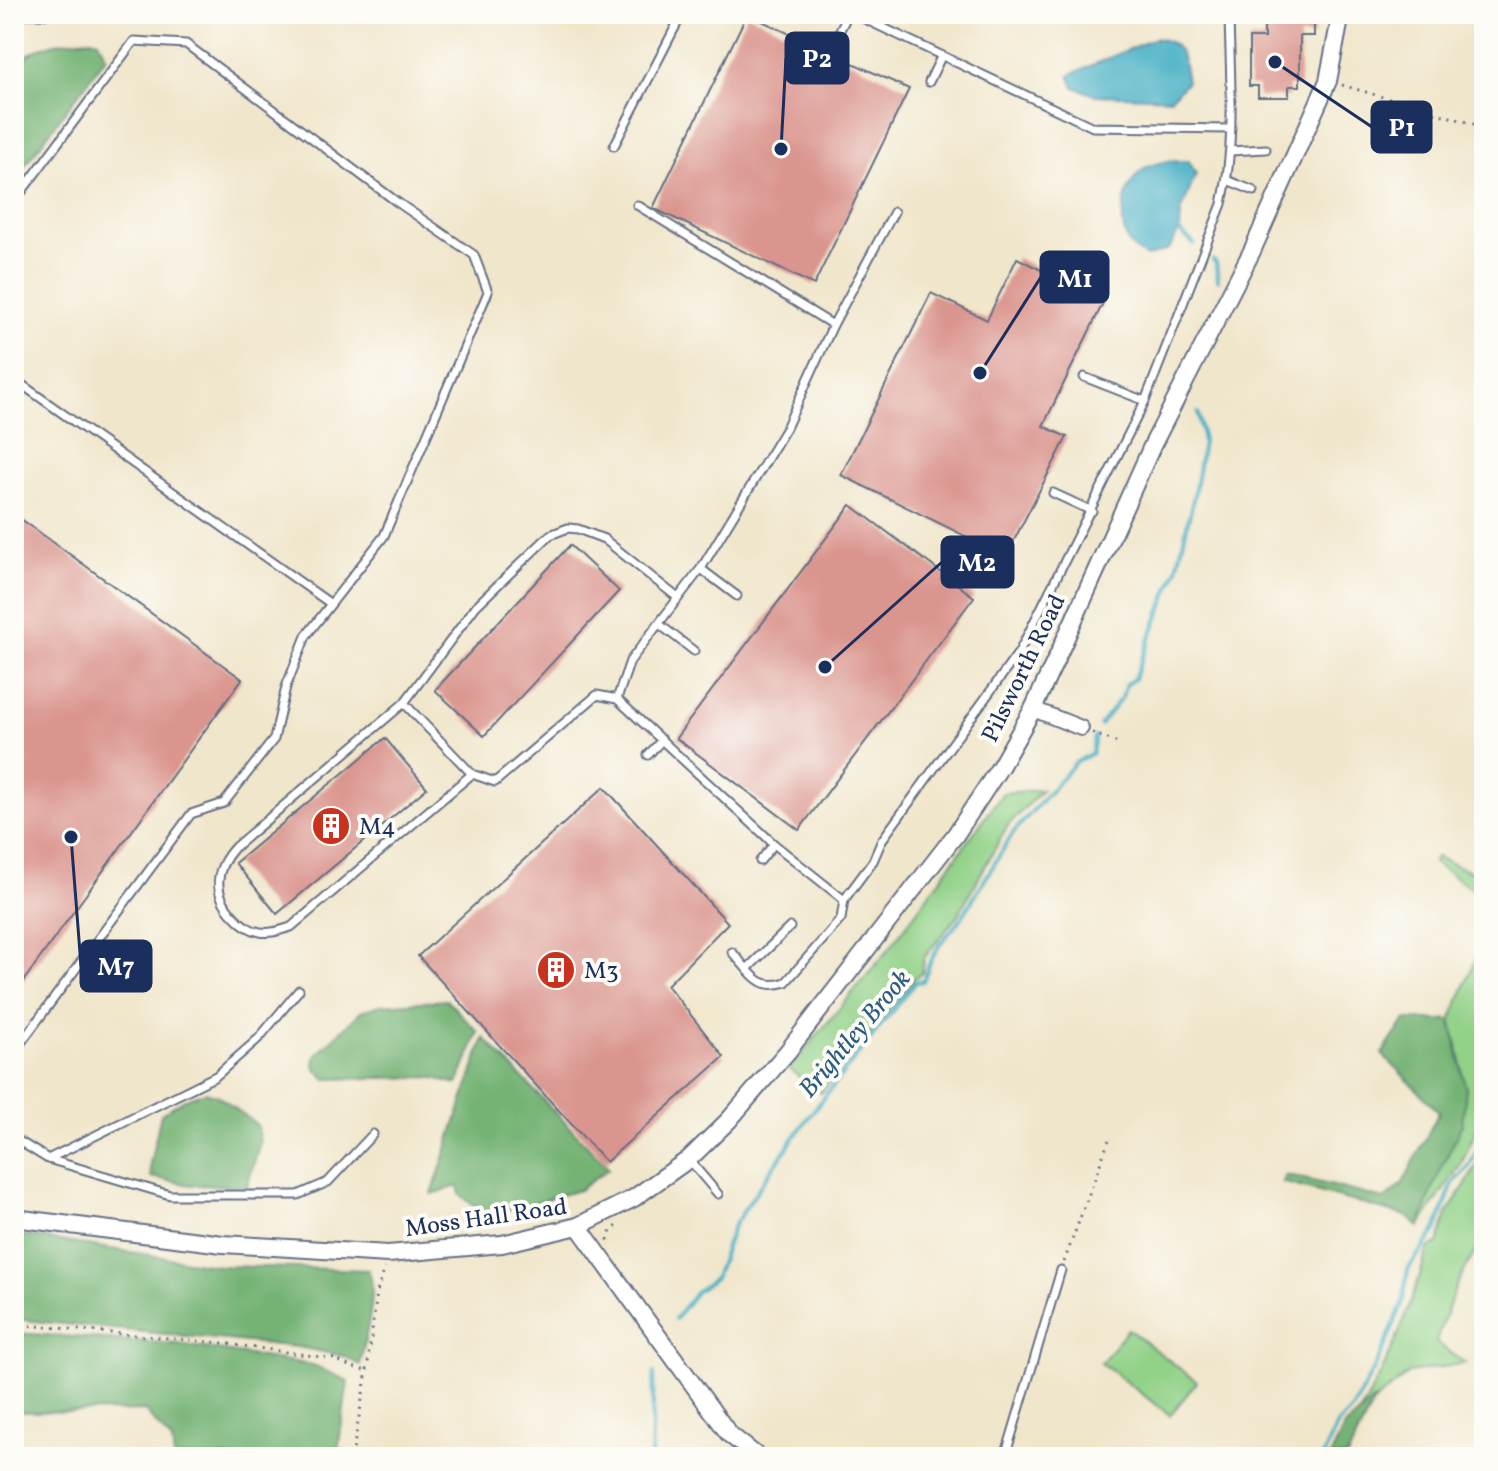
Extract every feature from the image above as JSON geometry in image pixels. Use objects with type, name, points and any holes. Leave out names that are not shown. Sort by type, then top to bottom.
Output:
[{"type":"street","name":"Pilsworth Road","points":[[578,1226],[634,1198],[689,1159],[759,1086],[956,834],[1000,767],[1033,709],[1153,444],[1252,251],[1328,81],[1341,14]]},
{"type":"street","points":[[1033,709],[1081,728]]},
{"type":"street","name":"Moss Hall Road","points":[[14,1218],[223,1244],[388,1254],[502,1244],[578,1226],[729,1434],[758,1457]]},
{"type":"lane","points":[[26,14],[47,14]]},
{"type":"lane","points":[[614,146],[682,14]]},
{"type":"lane","points":[[838,34],[848,14]]},
{"type":"lane","points":[[854,14],[1093,127],[1230,129]]},
{"type":"lane","points":[[732,952],[763,985],[773,987],[786,982],[841,919],[844,900],[873,861],[882,840],[1019,652],[1145,401],[1222,204],[1230,151],[1229,14]]},
{"type":"lane","points":[[14,202],[134,41],[186,44],[397,202],[474,255],[488,292],[384,536],[306,636],[286,687],[274,739],[224,803],[191,814],[14,1052]]},
{"type":"lane","points":[[929,82],[941,57]]},
{"type":"lane","points":[[1230,151],[1266,149]]},
{"type":"lane","points":[[1227,180],[1254,191]]},
{"type":"lane","points":[[637,205],[833,325]]},
{"type":"lane","points":[[617,699],[630,661],[701,569],[786,428],[833,325],[894,212]]},
{"type":"lane","points":[[1084,377],[1145,401]]},
{"type":"lane","points":[[14,379],[331,604]]},
{"type":"lane","points":[[1053,493],[1092,511]]},
{"type":"lane","points":[[472,774],[291,927],[260,932],[247,927],[236,919],[218,894],[217,883],[225,859],[252,832],[404,703],[476,606],[557,531],[578,529],[604,539],[678,598]]},
{"type":"lane","points":[[701,569],[737,596]]},
{"type":"lane","points":[[659,624],[694,651]]},
{"type":"lane","points":[[404,703],[472,774],[495,782],[597,695],[617,699],[774,844],[844,900]]},
{"type":"lane","points":[[648,755],[662,740]]},
{"type":"lane","points":[[760,861],[774,844]]},
{"type":"lane","points":[[748,968],[790,927]]},
{"type":"lane","points":[[48,1159],[216,1076],[259,1038],[299,990]]},
{"type":"lane","points":[[14,1138],[48,1159],[170,1195],[298,1195],[328,1182],[373,1134]]},
{"type":"lane","points":[[689,1159],[718,1194]]},
{"type":"lane","points":[[1005,1457],[1061,1270]]},
{"type":"path","points":[[1328,81],[1484,127]]},
{"type":"path","points":[[1081,728],[1118,743]]},
{"type":"path","points":[[1061,1270],[1110,1137]]},
{"type":"path","points":[[601,1256],[611,1249],[608,1240],[610,1233],[629,1217]]},
{"type":"path","points":[[352,1457],[377,1292],[388,1254]]},
{"type":"path","points":[[14,1324],[222,1343],[335,1359],[367,1371]]},
{"type":"green space","points":[[97,39],[106,57],[14,180],[14,128],[23,102],[14,87],[14,67],[42,47]]},
{"type":"green space","points":[[1042,790],[1008,825],[958,915],[924,958],[922,973],[821,1093],[789,1069],[889,949],[1003,793]]},
{"type":"green space","points":[[1436,857],[1484,877],[1484,896],[1433,863]]},
{"type":"green space","points":[[1484,938],[1484,1113],[1462,1162],[1419,1227],[1434,1185],[1461,1060],[1451,1020]]},
{"type":"green space","points":[[447,1000],[478,1032],[458,1084],[430,1077],[326,1079],[314,1067],[315,1056],[362,1011],[381,1005]]},
{"type":"green space","points":[[1405,1020],[1451,1020],[1466,1089],[1462,1124],[1419,1227],[1406,1216],[1282,1182],[1285,1175],[1297,1177],[1384,1199],[1402,1185],[1439,1112],[1382,1054]]},
{"type":"green space","points":[[484,1038],[609,1168],[579,1190],[485,1216],[460,1194],[458,1186],[432,1194]]},
{"type":"green space","points":[[205,1092],[218,1096],[257,1125],[260,1142],[247,1186],[191,1185],[151,1177],[150,1163],[161,1114],[183,1100]]},
{"type":"green space","points":[[1484,1155],[1484,1236],[1456,1286],[1436,1342],[1465,1363],[1409,1373],[1359,1414],[1399,1333],[1428,1248],[1438,1244],[1447,1214]]},
{"type":"green space","points":[[14,1234],[220,1266],[368,1270],[371,1302],[360,1365],[344,1356],[298,1347],[14,1319]]},
{"type":"green space","points":[[1128,1329],[1197,1382],[1170,1415],[1101,1363]]},
{"type":"green space","points":[[14,1333],[179,1344],[313,1365],[348,1381],[337,1457],[174,1457],[172,1442],[145,1411],[14,1412]]},
{"type":"green space","points":[[1375,1399],[1347,1457],[1330,1457],[1344,1427]]},
{"type":"water","points":[[1155,38],[1171,43],[1182,58],[1187,82],[1171,98],[1095,95],[1074,87],[1069,75]]},
{"type":"water","points":[[1168,161],[1189,161],[1196,174],[1181,212],[1180,229],[1169,249],[1147,257],[1132,247],[1126,237],[1124,205],[1137,175],[1149,166]]},
{"type":"building","points":[[747,14],[909,89],[814,285],[653,208]]},
{"type":"building","points":[[1275,14],[1314,14],[1314,36],[1300,36],[1300,86],[1289,86],[1289,97],[1258,97],[1258,86],[1249,86],[1249,38],[1264,38],[1264,21],[1275,21]]},
{"type":"building","points":[[1017,258],[1104,301],[1043,426],[1067,437],[1006,556],[841,475],[931,293],[987,320]]},
{"type":"building","points":[[851,505],[974,597],[799,830],[676,738]]},
{"type":"building","points":[[14,514],[242,679],[14,994]]},
{"type":"building","points":[[570,545],[619,591],[484,736],[435,690]]},
{"type":"building","name":"M4","points":[[385,738],[427,788],[277,914],[235,863]]},
{"type":"building","name":"M3","points":[[604,787],[728,923],[667,985],[724,1057],[606,1162],[418,956]]},
{"type":"waterway","name":"Brightley Brook","points":[[1179,231],[1194,244]]},
{"type":"waterway","name":"Brightley Brook","points":[[1213,260],[1218,280]]},
{"type":"waterway","name":"Brightley Brook","points":[[1100,725],[1122,697],[1126,684],[1134,679],[1177,569],[1203,442],[1198,413]]},
{"type":"waterway","name":"Brightley Brook","points":[[675,1319],[696,1292],[715,1278],[733,1227],[810,1115],[916,982],[923,981],[940,944],[961,919],[1013,833],[1075,763],[1092,753],[1095,737]]},
{"type":"waterway","points":[[1323,1457],[1337,1425],[1353,1408],[1380,1357],[1402,1305],[1408,1269],[1436,1230],[1453,1183],[1470,1165],[1484,1135]]},
{"type":"waterway","name":"Brightley Brook","points":[[651,1457],[654,1373]]},
{"type":"place","name":"P1","points":[[1275,62]]},
{"type":"place","name":"P2","points":[[781,149]]},
{"type":"place","name":"M1","points":[[980,373]]},
{"type":"place","name":"M2","points":[[825,667]]},
{"type":"place","name":"M4","points":[[331,826]]},
{"type":"place","name":"M7","points":[[71,837]]},
{"type":"place","name":"M3","points":[[556,970]]}]
